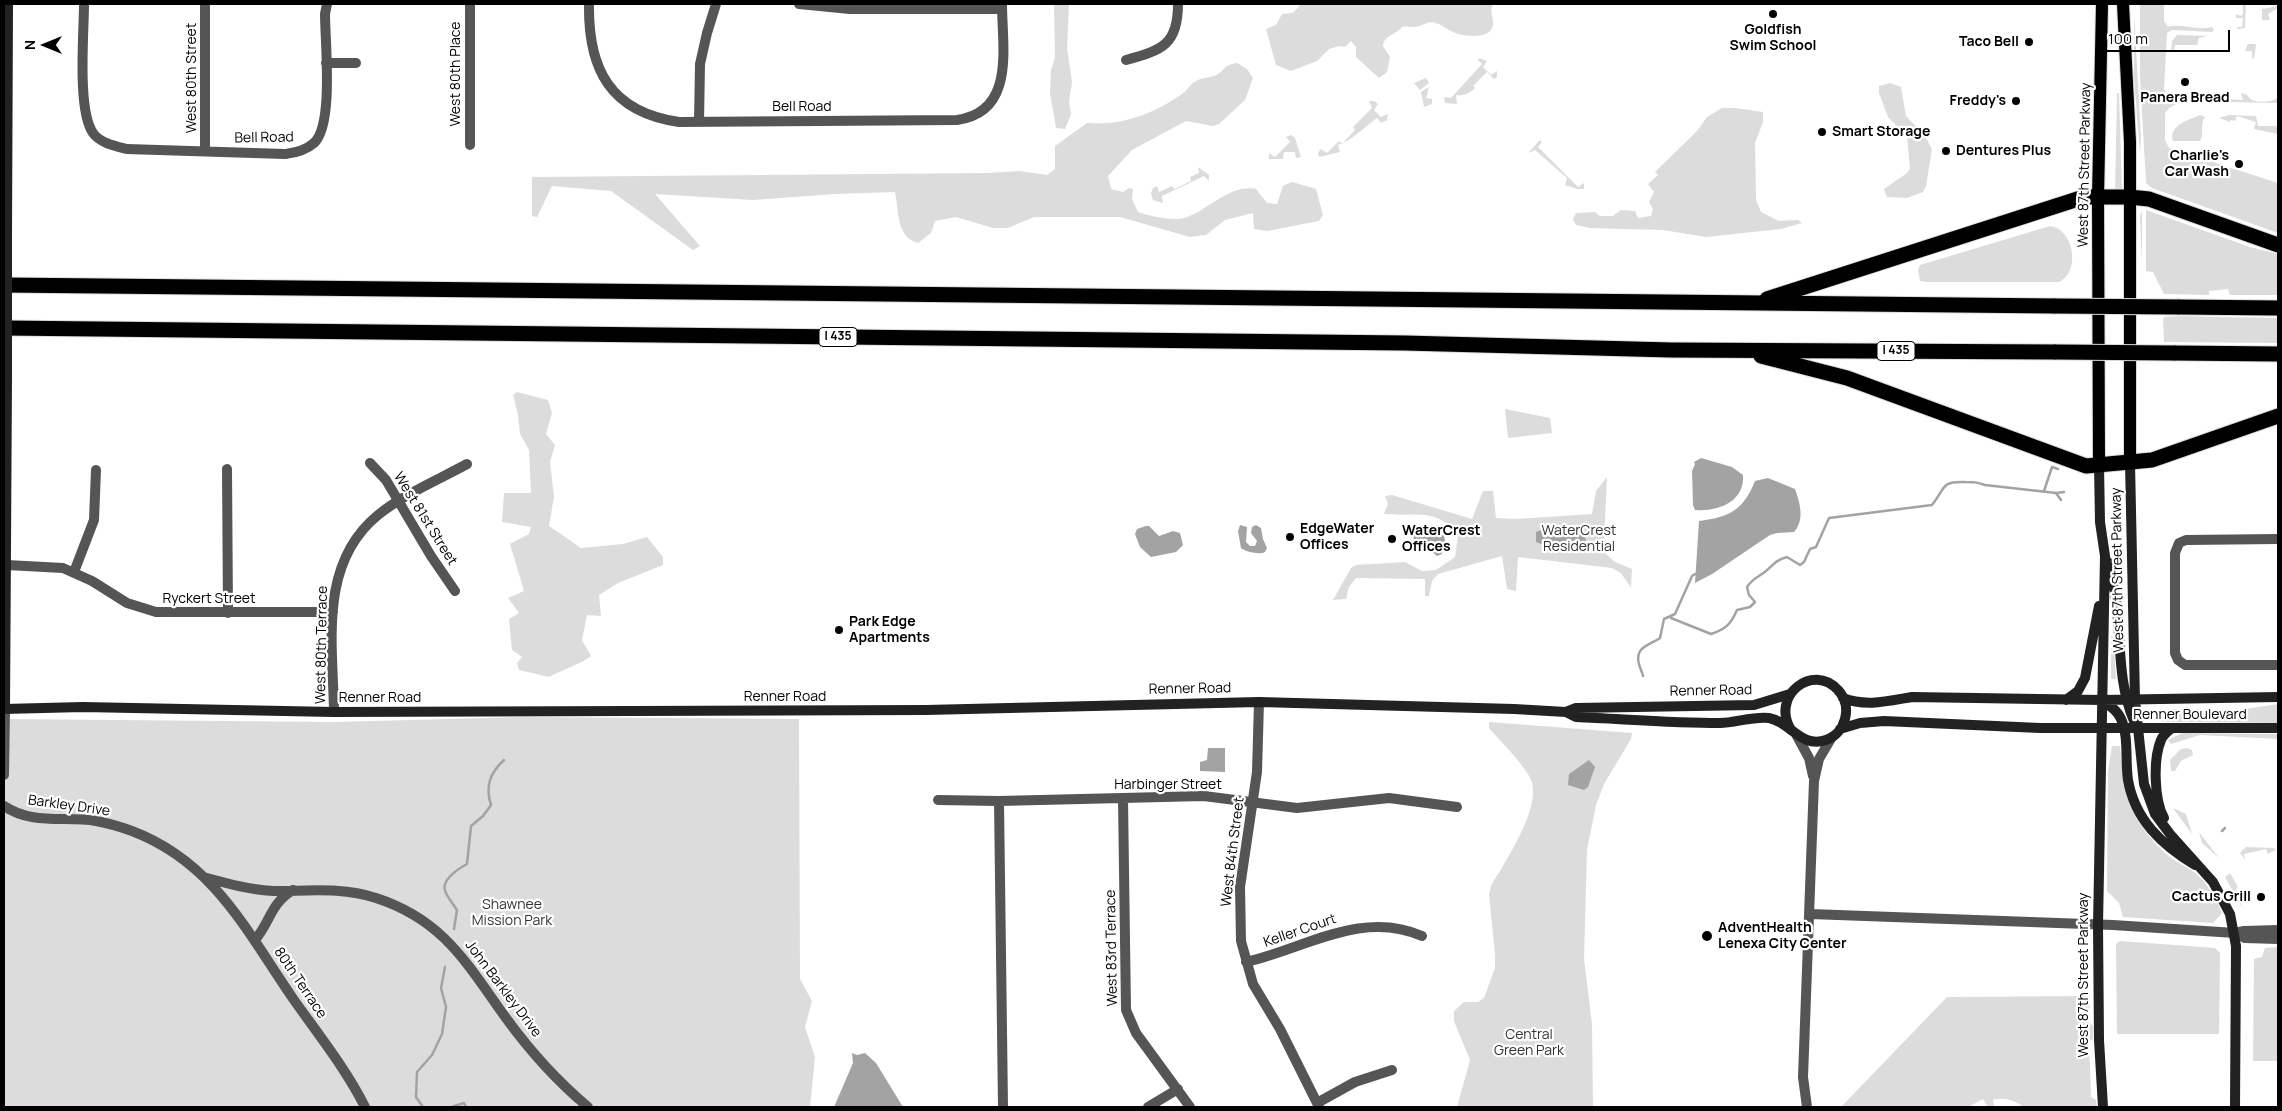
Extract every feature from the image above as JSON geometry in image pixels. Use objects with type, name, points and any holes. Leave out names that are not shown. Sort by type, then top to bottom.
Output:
[{"type":"highway","points":[[1755,303],[2084,197],[2129,197],[2149,200],[2278,245]]},
{"type":"highway","points":[[4,285],[2278,308]]},
{"type":"highway","name":"I 435","points":[[4,328],[1405,343],[1736,350],[2278,354]]},
{"type":"highway","points":[[1736,350],[1847,378],[2086,466],[2152,460],[2278,416]]},
{"type":"main road","points":[[5,709],[8,4]]},
{"type":"main road","name":"West 87th Street Parkway","points":[[2102,4],[2098,197],[2099,465],[2100,522],[2105,556],[2098,925],[2099,1040],[2103,1107]]},
{"type":"main road","name":"West 87th Street Parkway","points":[[2123,4],[2130,142],[2131,700],[2144,784],[2150,805],[2170,834],[2196,861],[2221,894],[2235,933],[2235,1107]]},
{"type":"main road","points":[[2105,556],[2115,583],[2122,681],[2131,700]]},
{"type":"main road","points":[[2066,700],[2078,691],[2085,678],[2104,576]]},
{"type":"main road","name":"Renner Road","points":[[5,709],[84,707],[334,712],[926,710],[1259,702],[1566,712],[1576,708],[1754,704],[1790,694],[1795,688],[1805,682],[1817,680],[1829,683],[1838,690],[1843,698],[1858,704],[1882,703],[1912,697],[2102,700]]},
{"type":"main road","points":[[1790,694],[1785,710],[1786,721],[1794,733]]},
{"type":"main road","points":[[1836,733],[1846,712],[1843,698]]},
{"type":"main road","name":"Renner Boulevard","points":[[2102,700],[2278,698]]},
{"type":"main road","points":[[2102,700],[2121,718],[2124,729],[2128,780],[2137,808],[2143,819],[2171,850],[2203,870]]},
{"type":"main road","name":"Renner Road","points":[[1566,712],[1576,717],[1721,723],[1769,718],[1814,742],[1860,723],[1884,721],[2101,729]]},
{"type":"main road","points":[[2172,728],[2164,735],[2159,746],[2157,793],[2163,817],[2196,861]]},
{"type":"main road","name":"Renner Boulevard","points":[[2101,729],[2278,728]]},
{"type":"street","name":"Bell Road","points":[[84,4],[86,110],[93,134],[110,145],[126,149],[285,154],[304,150],[315,142],[323,129],[326,111],[326,63]]},
{"type":"street","name":"West 80th Street","points":[[205,4],[205,151]]},
{"type":"street","points":[[327,4],[325,14],[326,63],[356,63]]},
{"type":"street","name":"West 80th Place","points":[[470,4],[470,145]]},
{"type":"street","name":"Bell Road","points":[[589,4],[591,40],[597,67],[621,99],[642,113],[659,119],[699,122],[957,120],[970,117],[990,105],[1000,89],[1002,6]]},
{"type":"street","points":[[699,122],[700,64],[716,4]]},
{"type":"street","points":[[799,4],[850,9],[892,6],[1002,6]]},
{"type":"street","points":[[1126,60],[1159,49],[1170,40],[1178,24],[1178,4]]},
{"type":"street","name":"West 81st Street","points":[[370,463],[386,480],[400,501],[431,556],[455,591]]},
{"type":"street","name":"West 80th Terrace","points":[[334,712],[333,612],[335,583],[351,546],[367,525],[400,501],[467,464]]},
{"type":"street","points":[[227,469],[228,613]]},
{"type":"street","points":[[74,572],[94,520],[96,470]]},
{"type":"street","points":[[2278,539],[2186,540],[2179,543],[2175,553],[2175,653],[2178,660],[2185,665],[2278,665]]},
{"type":"street","name":"Ryckert Street","points":[[7,565],[36,565],[63,568],[74,572],[127,603],[156,612],[333,612]]},
{"type":"street","name":"West 84th Street","points":[[1259,702],[1257,772],[1240,887],[1240,922],[1246,962],[1254,984],[1280,1029],[1318,1105]]},
{"type":"street","points":[[4,775],[5,709]]},
{"type":"street","points":[[1794,733],[1809,758],[1814,782]]},
{"type":"street","points":[[1807,1107],[1803,1077],[1814,782],[1819,759],[1836,733]]},
{"type":"street","name":"Harbinger Street","points":[[938,800],[999,801],[1204,796],[1297,808],[1389,798],[1456,807]]},
{"type":"street","name":"West 83rd Terrace","points":[[1123,798],[1126,1010],[1136,1033],[1190,1107]]},
{"type":"street","points":[[999,801],[1003,1107]]},
{"type":"street","name":"Barkley Drive","points":[[4,806],[12,811],[34,818],[95,821],[125,828],[158,844],[208,878]]},
{"type":"street","name":"John Barkley Drive","points":[[208,878],[259,890],[340,890],[359,893],[404,910],[427,923],[457,950],[528,1046],[550,1071],[588,1107]]},
{"type":"street","name":"80th Terrace","points":[[208,878],[235,910],[256,940],[365,1107]]},
{"type":"street","points":[[256,940],[263,931],[276,903],[294,890]]},
{"type":"street","points":[[1810,914],[2081,924],[2235,933],[2278,930]]},
{"type":"street","name":"Keller Court","points":[[1246,962],[1274,956],[1327,935],[1360,927],[1396,929],[1422,936]]},
{"type":"street","points":[[2235,933],[2245,938],[2278,939]]},
{"type":"street","points":[[1318,1105],[1355,1082],[1392,1070]]},
{"type":"street","points":[[1148,1107],[1178,1089]]},
{"type":"green space","points":[[1054,4],[1069,4],[1067,48],[1072,82],[1069,102],[1071,114],[1065,129],[1056,128],[1050,93],[1051,70],[1055,58]]},
{"type":"green space","points":[[1301,4],[1493,4],[1491,10],[1493,27],[1488,33],[1473,36],[1451,31],[1433,22],[1417,27],[1402,27],[1384,42],[1383,46],[1390,57],[1387,72],[1379,78],[1356,57],[1356,47],[1351,41],[1345,47],[1339,46],[1329,49],[1317,61],[1291,71],[1276,65],[1266,29],[1276,25],[1282,14],[1293,13]]},
{"type":"green space","points":[[2140,4],[2164,4],[2164,21],[2168,27],[2212,27],[2214,30],[2212,32],[2172,30],[2167,33],[2164,89],[2167,96],[2243,100],[2241,93],[2258,102],[2278,98],[2278,103],[2182,101],[2169,108],[2165,113],[2165,140],[2169,148],[2278,183],[2278,233],[2152,188],[2146,183],[2140,76]]},
{"type":"green space","points":[[2243,4],[2246,4],[2245,28],[2238,29],[2236,27],[2242,27],[2243,18],[2236,18],[2236,14],[2241,16],[2243,14]]},
{"type":"green space","points":[[2278,6],[2278,8],[2268,14],[2270,20],[2262,20],[2262,9]]},
{"type":"green space","points":[[2134,13],[2141,137],[2140,153],[2134,79]]},
{"type":"green space","points":[[2177,35],[2207,36],[2199,38],[2197,45],[2175,45],[2174,52],[2171,52],[2172,41]]},
{"type":"green space","points":[[2248,44],[2256,44],[2254,59],[2252,58],[2252,51],[2245,51]]},
{"type":"green space","points":[[1479,58],[1487,61],[1483,67],[1491,75],[1497,71],[1497,77],[1494,79],[1487,72],[1473,86],[1475,88],[1473,90],[1465,94],[1456,95],[1457,104],[1445,103],[1444,97],[1451,98],[1482,64],[1478,60]]},
{"type":"green space","points":[[1237,63],[1247,69],[1253,78],[1245,100],[1219,124],[1213,126],[1186,121],[1132,150],[1108,176],[1111,189],[1123,192],[1129,188],[1133,189],[1132,199],[1138,212],[1161,218],[1179,219],[1193,214],[1228,194],[1246,188],[1256,189],[1267,203],[1277,204],[1283,186],[1292,182],[1316,189],[1323,215],[1319,221],[1267,231],[1254,229],[1253,213],[1225,220],[1206,235],[1190,237],[1120,217],[1034,217],[1008,228],[993,228],[956,217],[935,221],[931,233],[918,243],[911,240],[902,229],[895,192],[753,200],[655,194],[700,246],[693,250],[611,191],[552,186],[537,217],[532,216],[532,177],[989,173],[1019,171],[1047,175],[1055,169],[1055,146],[1087,123],[1113,123],[1148,113],[1182,94],[1196,81],[1216,75],[1227,66]]},
{"type":"green space","points":[[1426,78],[1429,83],[1420,90],[1414,83]]},
{"type":"green space","points":[[1890,83],[1901,87],[1906,116],[1925,136],[1932,149],[1926,186],[1923,192],[1907,198],[1887,197],[1884,189],[1907,173],[1910,168],[1907,136],[1888,117],[1879,93],[1879,86]]},
{"type":"green space","points":[[1429,87],[1426,98],[1432,99],[1432,104],[1424,107],[1421,92]]},
{"type":"green space","points":[[2117,93],[2119,93],[2122,191],[2115,193]]},
{"type":"green space","points":[[1369,101],[1374,101],[1378,104],[1374,110],[1381,117],[1388,114],[1387,120],[1381,123],[1377,118],[1354,137],[1343,143],[1355,130],[1353,127],[1372,108]]},
{"type":"green space","points":[[1722,108],[1763,112],[1763,122],[1755,143],[1756,200],[1761,212],[1779,221],[1798,220],[1802,223],[1781,229],[1706,237],[1663,230],[1590,228],[1576,225],[1573,219],[1576,213],[1595,212],[1600,216],[1613,216],[1621,210],[1635,211],[1638,218],[1651,216],[1653,209],[1649,202],[1654,192],[1648,184],[1658,175],[1655,172],[1697,131],[1707,117]]},
{"type":"green space","points":[[2200,115],[2205,117],[2202,124],[2200,141],[2173,141],[2173,131],[2180,124]]},
{"type":"green space","points":[[2229,115],[2256,116],[2258,126],[2278,126],[2278,134],[2254,129],[2256,122],[2237,116],[2235,121],[2231,120],[2230,122],[2219,118]]},
{"type":"green space","points":[[1291,135],[1295,138],[1301,157],[1296,158],[1295,152],[1284,152],[1283,159],[1269,159],[1269,153],[1275,157],[1290,142],[1286,137]]},
{"type":"green space","points":[[1540,140],[1542,142],[1538,147],[1578,187],[1584,183],[1584,189],[1565,185],[1567,178],[1535,150],[1528,153]]},
{"type":"green space","points":[[1339,141],[1342,144],[1338,145],[1340,152],[1319,157],[1318,153],[1321,149],[1327,153]]},
{"type":"green space","points":[[1198,167],[1209,175],[1209,181],[1204,176],[1162,196],[1163,203],[1153,200],[1151,193],[1153,188],[1157,186],[1159,192],[1172,186],[1174,189],[1191,181],[1190,177],[1199,173]]},
{"type":"green space","points":[[2146,210],[2250,247],[2278,254],[2278,295],[2230,295],[2228,289],[2209,291],[2209,295],[2164,294],[2153,272],[2146,271]]},
{"type":"green space","points":[[2142,211],[2142,264],[2140,216]]},
{"type":"green space","points":[[2050,226],[2058,229],[2065,235],[2072,251],[2070,269],[2066,277],[2059,282],[1920,281],[1918,270],[1920,265]]},
{"type":"green space","points":[[2164,317],[2278,318],[2278,343],[2164,342]]},
{"type":"green space","points":[[517,392],[548,400],[552,413],[546,434],[555,445],[550,462],[554,497],[549,526],[581,548],[623,544],[647,537],[663,557],[663,565],[618,583],[599,595],[601,616],[587,615],[582,640],[591,656],[549,677],[519,670],[517,663],[522,657],[512,650],[509,619],[519,613],[508,598],[524,591],[510,544],[529,534],[531,527],[502,522],[504,493],[531,493],[529,450],[520,434],[513,395]]},
{"type":"green space","points":[[1505,409],[1550,418],[1552,433],[1508,438]]},
{"type":"green space","name":"WaterCrest Residential","points":[[1607,477],[1605,553],[1615,562],[1632,569],[1631,588],[1621,573],[1612,568],[1518,557],[1516,591],[1507,589],[1502,556],[1438,574],[1432,581],[1429,596],[1425,596],[1425,579],[1356,578],[1349,587],[1346,599],[1333,600],[1351,568],[1356,565],[1405,562],[1422,571],[1436,570],[1455,557],[1458,535],[1450,526],[1442,520],[1425,515],[1384,514],[1388,504],[1385,496],[1392,495],[1472,519],[1483,491],[1493,491],[1496,518],[1516,519],[1592,514],[1596,491]]},
{"type":"green space","points":[[2111,636],[2113,636],[2116,679],[2111,679]]},
{"type":"green space","points":[[2278,704],[2278,723],[2170,722],[2160,721],[2157,715],[2218,713]]},
{"type":"green space","name":"Shawnee Mission Park","points":[[522,717],[799,719],[800,979],[812,1001],[805,1027],[815,1057],[810,1107],[4,1107],[4,719],[335,722]]},
{"type":"green space","name":"Central Green Park","points":[[1489,722],[1632,733],[1631,739],[1604,784],[1596,805],[1587,850],[1584,959],[1592,1024],[1593,1107],[1457,1107],[1470,1060],[1454,1021],[1454,1011],[1464,1002],[1478,1002],[1484,998],[1495,968],[1489,895],[1491,886],[1522,832],[1532,801],[1533,787],[1529,776],[1489,728]]},
{"type":"green space","points":[[2182,733],[2278,734],[2278,739],[2200,735],[2171,744],[2168,740]]},
{"type":"green space","points":[[2112,746],[2120,746],[2124,779],[2139,821],[2158,846],[2171,858],[2196,874],[2213,895],[2222,913],[2213,923],[2123,917],[2119,903],[2107,891],[2108,770]]},
{"type":"green space","points":[[2187,748],[2192,750],[2193,755],[2181,761],[2175,771],[2171,771],[2170,760],[2181,749]]},
{"type":"green space","points":[[2173,808],[2186,814],[2192,834]]},
{"type":"green space","points":[[2199,832],[2219,858],[2202,843]]},
{"type":"green space","points":[[2246,847],[2274,848],[2276,850],[2268,854],[2266,849],[2244,854],[2245,860],[2240,853]]},
{"type":"green space","points":[[2230,873],[2238,887],[2236,888],[2243,909],[2225,877]]},
{"type":"green space","points":[[2120,941],[2215,948],[2220,953],[2219,1034],[2117,1034],[2116,944]]},
{"type":"green space","points":[[2278,947],[2278,1061],[2253,1061],[2254,959],[2262,957],[2265,948]]},
{"type":"green space","points":[[2090,996],[2089,1022],[2093,1026],[2093,1039],[2089,1042],[2091,1097],[2096,1100],[2097,1107],[2023,1107],[2005,1099],[1993,1100],[1994,1106],[1987,1106],[1983,1099],[1968,1107],[1841,1107],[1947,997]]},
{"type":"shaded area","points":[[1701,458],[1732,467],[1743,475],[1739,492],[1728,503],[1720,507],[1695,510],[1693,505],[1692,471],[1694,462]]},
{"type":"shaded area","points":[[1768,478],[1795,489],[1800,511],[1800,522],[1794,532],[1770,535],[1712,574],[1695,583],[1699,521],[1719,517],[1734,511],[1745,499],[1755,481]]},
{"type":"shaded area","points":[[1240,525],[1247,527],[1246,542],[1250,546],[1255,546],[1257,541],[1251,533],[1252,527],[1256,525],[1261,528],[1267,548],[1265,552],[1253,553],[1241,548],[1238,531]]},
{"type":"shaded area","points":[[1149,526],[1159,536],[1173,531],[1180,533],[1183,545],[1176,552],[1151,557],[1140,547],[1135,534],[1137,529]]},
{"type":"shaded area","points":[[1552,526],[1565,533],[1576,528],[1585,537],[1586,542],[1584,546],[1576,551],[1564,545],[1549,547],[1536,542],[1536,532]]},
{"type":"shaded area","points":[[1418,529],[1426,533],[1443,533],[1445,540],[1442,554],[1437,556],[1429,549],[1421,552],[1415,548],[1413,534]]},
{"type":"shaded area","points":[[1208,748],[1225,748],[1225,772],[1200,771],[1200,762],[1207,760]]},
{"type":"shaded area","points":[[1589,760],[1595,767],[1588,787],[1584,790],[1568,785],[1569,774]]},
{"type":"shaded area","points":[[852,1053],[857,1055],[865,1053],[876,1063],[903,1107],[834,1107],[853,1063]]},
{"type":"waterway","points":[[2044,491],[2052,467],[2058,469]]},
{"type":"waterway","points":[[1671,618],[1711,634],[1721,630],[1733,619],[1737,610],[1750,607],[1755,602],[1749,595],[1747,587],[1775,562],[1787,557],[1800,565],[1804,562],[1810,549],[1816,547],[1829,518],[1932,505],[1947,484],[1957,482],[1975,482],[1985,485],[2056,493],[2064,492]]},
{"type":"waterway","points":[[2056,493],[2061,500]]},
{"type":"waterway","points":[[1643,676],[1638,658],[1641,650],[1660,638],[1664,619],[1675,614],[1692,576],[1695,574]]},
{"type":"waterway","points":[[454,929],[457,910],[446,893],[445,884],[450,876],[467,864],[471,826],[483,816],[491,805],[489,798],[490,780],[495,770],[504,760]]},
{"type":"waterway","points":[[2222,831],[2225,828]]},
{"type":"waterway","points":[[423,1107],[416,1097],[417,1072],[432,1055],[442,1034],[446,1007],[441,988],[445,967]]},
{"type":"waterway","points":[[451,1107],[464,1103],[466,1107]]},
{"type":"place","name":"Goldfish Swim School","points":[[1773,14]]},
{"type":"place","name":"Taco Bell","points":[[2029,42]]},
{"type":"place","name":"Panera Bread","points":[[2185,82]]},
{"type":"place","name":"Freddy's","points":[[2016,101]]},
{"type":"place","name":"Smart Storage","points":[[1822,132]]},
{"type":"place","name":"Dentures Plus","points":[[1946,151]]},
{"type":"place","name":"Charlie's Car Wash","points":[[2239,164]]},
{"type":"place","name":"EdgeWater Offices","points":[[1290,537]]},
{"type":"place","name":"WaterCrest Offices","points":[[1392,539]]},
{"type":"place","name":"Park Edge Apartments","points":[[839,630]]},
{"type":"place","name":"Cactus Grill","points":[[2261,897]]},
{"type":"place","name":"AdventHealth Lenexa City Center","points":[[1707,936]]}]
